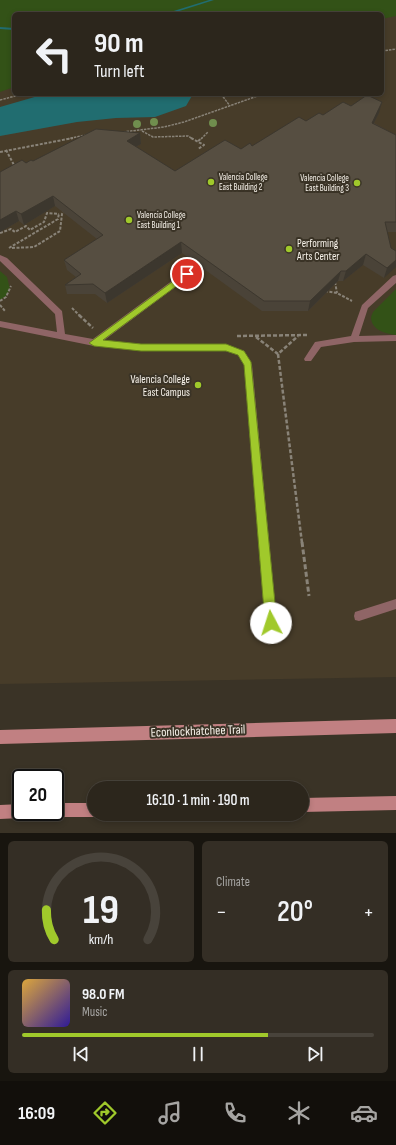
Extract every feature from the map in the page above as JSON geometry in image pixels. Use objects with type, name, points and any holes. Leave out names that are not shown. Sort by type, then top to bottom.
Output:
[{"type":"street","name":"Econlockhatchee Trail","points":[[0,737],[396,726]]},
{"type":"street","points":[[309,805],[396,803]]},
{"type":"street","points":[[64,810],[87,810]]},
{"type":"street","points":[[0,812],[12,811]]},
{"type":"lane","points":[[0,258],[4,260],[59,313],[61,336]]},
{"type":"lane","points":[[94,343],[187,274]]},
{"type":"lane","points":[[354,339],[365,307],[396,278]]},
{"type":"lane","points":[[0,324],[94,343],[141,347],[226,348],[241,353],[248,365],[271,623]]},
{"type":"lane","points":[[308,359],[318,344],[354,339],[396,338]]},
{"type":"lane","points":[[359,616],[396,604]]},
{"type":"path","points":[[384,51],[396,49]]},
{"type":"path","points":[[0,100],[15,96]]},
{"type":"path","points":[[223,96],[230,106]]},
{"type":"path","points":[[121,132],[142,130],[184,122],[256,96]]},
{"type":"path","points":[[142,130],[153,137],[188,136],[204,145],[198,149]]},
{"type":"path","points":[[198,141],[208,132]]},
{"type":"path","points":[[0,152],[92,134]]},
{"type":"path","points":[[6,150],[14,165],[17,163]]},
{"type":"path","points":[[8,248],[58,219],[59,214],[65,209],[62,214],[60,231],[34,247],[16,248]]},
{"type":"path","points":[[0,233],[11,229],[15,232],[26,226],[30,230],[44,222],[47,214],[59,214]]},
{"type":"path","points":[[335,281],[337,294]]},
{"type":"path","points":[[0,301],[6,298],[11,288],[11,283]]},
{"type":"path","points":[[324,291],[337,294],[354,302]]},
{"type":"path","points":[[88,328],[110,331]]},
{"type":"path","points":[[234,336],[312,335]]},
{"type":"path","points":[[256,336],[278,354],[309,596]]},
{"type":"path","points":[[278,354],[298,336]]},
{"type":"shaded area","name":"Valencia College East Campus","points":[[0,0],[396,0],[396,677],[0,684]]},
{"type":"green space","points":[[0,0],[396,0],[396,16],[384,19],[384,12],[12,12],[12,88],[0,92]]},
{"type":"green space","points":[[0,271],[7,277],[10,289],[6,296],[0,300]]},
{"type":"green space","points":[[396,289],[396,335],[388,334],[376,328],[371,317],[373,312]]},
{"type":"water","points":[[38,96],[192,96],[186,106],[155,117],[116,118],[77,122],[0,136],[0,107]]},
{"type":"building","points":[[366,96],[369,96],[382,102],[372,123],[396,135],[396,222],[385,222],[391,248],[396,251],[396,260],[387,268],[366,254],[346,271],[341,271],[310,301],[264,301],[181,242],[105,293],[93,284],[65,285],[81,274],[64,260],[103,235],[53,196],[21,214],[16,211],[0,220],[0,172],[22,160],[26,163],[31,160],[33,161],[96,129],[140,133],[127,141],[175,171],[225,140],[241,149],[250,143],[252,146],[299,117],[306,121],[319,113],[323,115],[343,102],[351,106]]},
{"type":"waterway","points":[[173,12],[212,0]]},
{"type":"waterway","points":[[0,28],[12,29]]},
{"type":"place","name":"Valencia College East Building 2","points":[[211,182]]},
{"type":"place","name":"Valencia College East Building 3","points":[[357,183]]},
{"type":"place","name":"Valencia College East Building 1","points":[[129,220]]},
{"type":"place","name":"Performing Arts Center","points":[[289,249]]},
{"type":"place","name":"Valencia College East Campus","points":[[198,385]]},
{"type":"route","points":[[187,274],[94,343],[141,347],[226,348],[241,353],[248,365],[271,623]]}]
